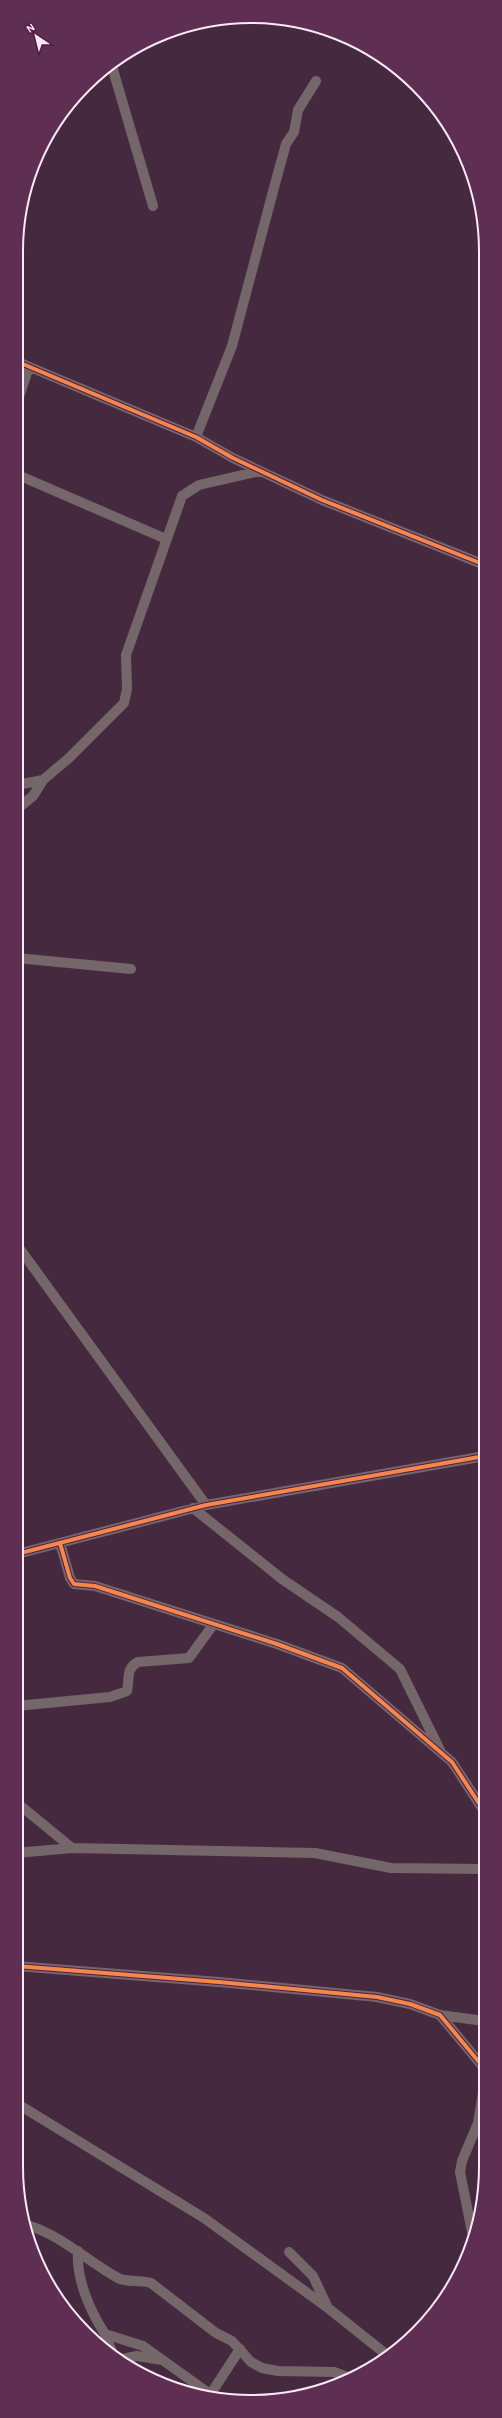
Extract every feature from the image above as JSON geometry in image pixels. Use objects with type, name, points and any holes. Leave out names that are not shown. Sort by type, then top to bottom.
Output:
[{"type":"street","points":[[113,69],[153,206]]},
{"type":"street","points":[[196,437],[232,346],[286,144],[294,132],[298,110],[316,80]]},
{"type":"street","points":[[23,364],[196,437],[260,471],[322,500],[479,563]]},
{"type":"street","points":[[23,385],[29,367]]},
{"type":"street","points":[[23,804],[33,796],[43,780],[69,758],[119,710],[124,703],[127,689],[126,655],[178,505],[187,491],[199,485],[260,471]]},
{"type":"street","points":[[23,477],[166,539]]},
{"type":"street","points":[[23,784],[43,780]]},
{"type":"street","points":[[23,959],[131,969]]},
{"type":"street","points":[[23,1253],[206,1505]]},
{"type":"street","points":[[23,1552],[206,1505],[479,1457]]},
{"type":"street","points":[[193,1508],[292,1587],[338,1617],[400,1669],[441,1752]]},
{"type":"street","points":[[60,1543],[70,1578],[74,1584],[95,1586],[213,1625],[277,1644],[342,1668],[441,1752],[461,1773],[479,1803]]},
{"type":"street","points":[[23,1705],[110,1697],[122,1694],[127,1691],[132,1666],[138,1662],[183,1660],[189,1658],[213,1625]]},
{"type":"street","points":[[23,1808],[72,1848]]},
{"type":"street","points":[[23,1852],[72,1848],[315,1853],[391,1868],[479,1869]]},
{"type":"street","points":[[23,1967],[219,1982],[377,1998],[410,2004],[440,2015],[479,2020]]},
{"type":"street","points":[[440,2015],[479,2062]]},
{"type":"street","points":[[23,2107],[204,2218],[328,2308],[383,2353]]},
{"type":"street","points":[[471,2226],[460,2172],[462,2162],[478,2123],[479,2117]]},
{"type":"street","points":[[31,2226],[40,2228],[120,2279],[138,2279],[151,2283],[216,2333],[232,2341],[251,2362],[262,2368],[278,2371],[334,2372],[343,2375]]},
{"type":"street","points":[[78,2251],[77,2262],[81,2282],[110,2346]]},
{"type":"street","points":[[289,2252],[313,2276],[328,2308]]},
{"type":"street","points":[[105,2334],[111,2338],[143,2346],[205,2390]]},
{"type":"street","points":[[212,2392],[240,2349]]},
{"type":"street","points":[[127,2359],[137,2356],[164,2361]]},
{"type":"cycle path","points":[[23,364],[196,437],[233,458],[322,500],[479,563]]},
{"type":"cycle path","points":[[23,1552],[206,1505],[479,1457]]},
{"type":"cycle path","points":[[60,1543],[70,1578],[74,1584],[95,1586],[277,1644],[342,1668],[452,1762],[479,1803]]},
{"type":"cycle path","points":[[23,1967],[219,1982],[377,1997],[410,2004],[440,2015],[479,2062]]}]
